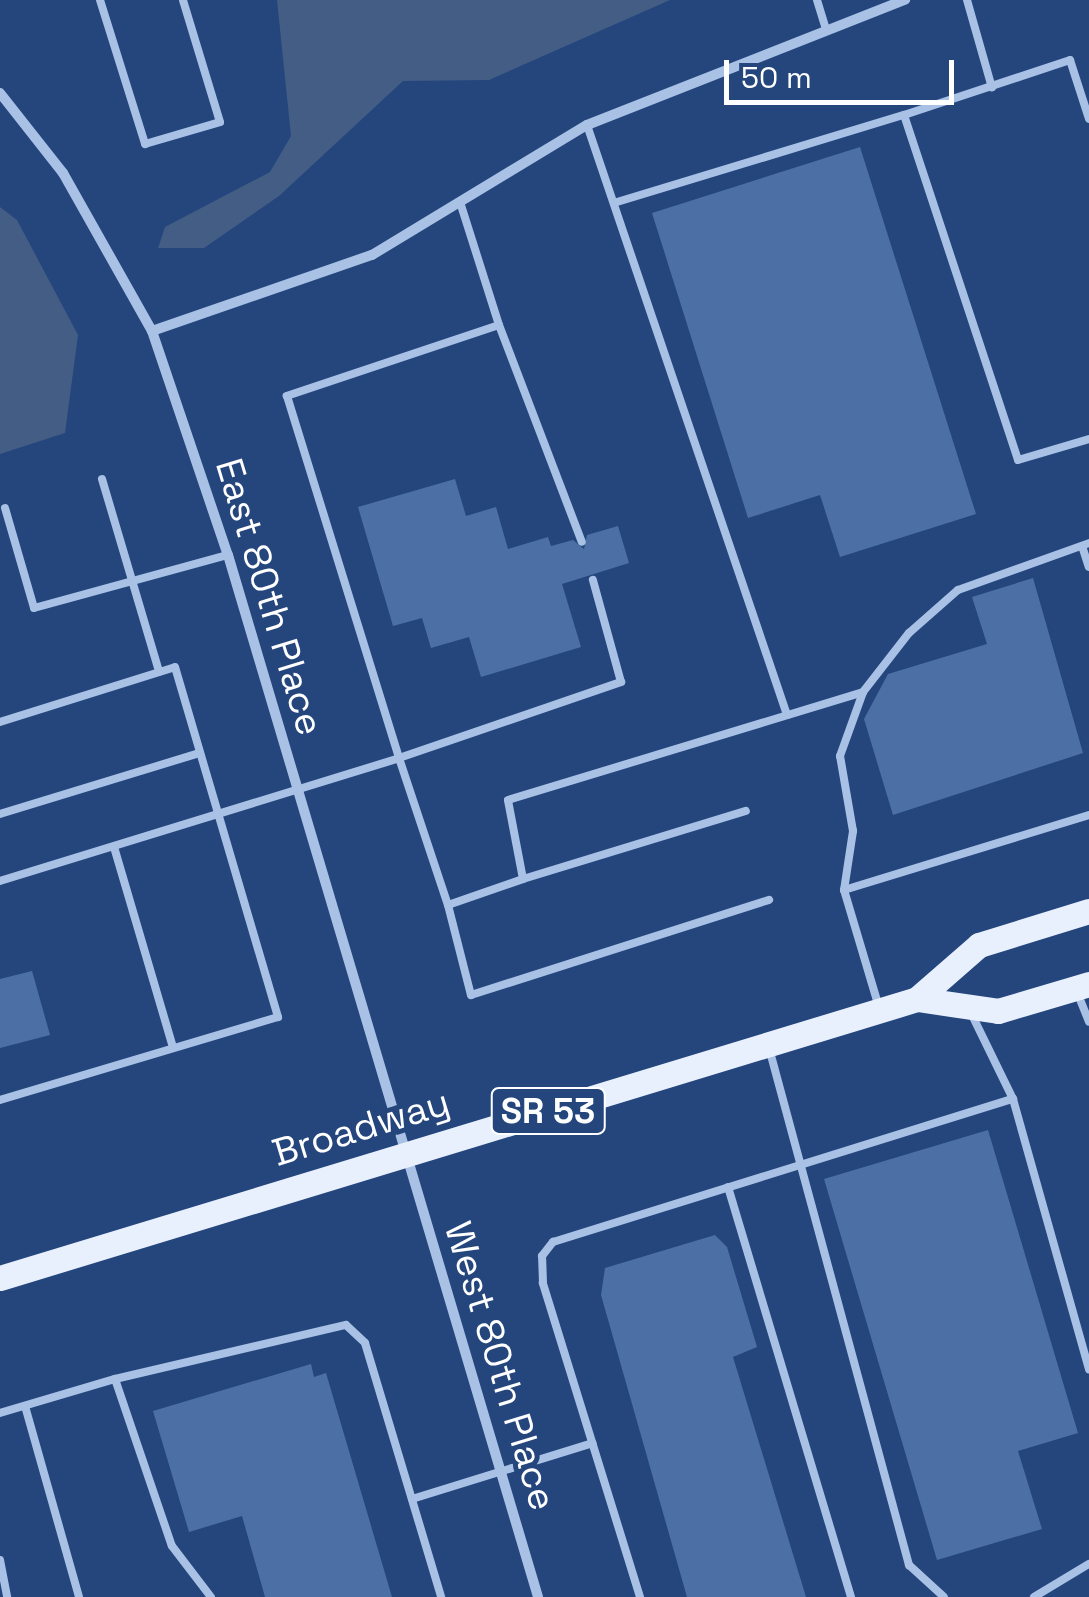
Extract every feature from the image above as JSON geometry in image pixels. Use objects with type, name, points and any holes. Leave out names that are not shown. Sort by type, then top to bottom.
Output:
[{"type":"main road","name":"Broadway","points":[[917,999],[979,945],[1089,911]]},
{"type":"main road","name":"Broadway","points":[[2,1271],[917,999],[998,1011],[1082,986]]},
{"type":"street","points":[[152,332],[372,255],[587,125],[905,0]]},
{"type":"street","name":"East 80th Place","points":[[0,93],[64,173],[152,332],[228,556],[405,1153]]},
{"type":"street","name":"West 80th Place","points":[[405,1153],[538,1597]]},
{"type":"lane","points":[[100,0],[145,144],[220,122],[183,0]]},
{"type":"lane","points":[[818,0],[826,29]]},
{"type":"lane","points":[[967,0],[992,88]]},
{"type":"lane","points":[[618,202],[992,88],[1070,60],[1089,119]]},
{"type":"lane","points":[[904,115],[1018,460],[1089,440]]},
{"type":"lane","points":[[587,125],[618,202],[787,715]]},
{"type":"lane","points":[[460,202],[500,325],[582,542]]},
{"type":"lane","points":[[500,325],[287,396],[448,905],[472,995],[769,900]]},
{"type":"lane","points":[[102,479],[158,672]]},
{"type":"lane","points":[[5,508],[34,608],[228,556]]},
{"type":"lane","points":[[880,1010],[844,890],[853,830],[840,756],[863,692],[909,633],[958,590],[1086,544],[1089,567]]},
{"type":"lane","points":[[0,882],[400,758],[621,682],[593,580]]},
{"type":"lane","points":[[0,722],[175,667],[278,1017],[0,1100]]},
{"type":"lane","points":[[524,879],[508,800],[863,692]]},
{"type":"lane","points":[[0,814],[200,753]]},
{"type":"lane","points":[[448,905],[746,811]]},
{"type":"lane","points":[[844,890],[1089,815]]},
{"type":"lane","points":[[114,847],[173,1048]]},
{"type":"lane","points":[[1082,986],[1089,1022]]},
{"type":"lane","points":[[968,1006],[1012,1100],[1089,1370]]},
{"type":"lane","points":[[768,1045],[909,1565],[944,1597]]},
{"type":"lane","points":[[640,1597],[543,1283],[542,1256],[554,1242],[1012,1100]]},
{"type":"lane","points":[[728,1186],[851,1597]]},
{"type":"lane","points":[[0,1413],[115,1379],[346,1325],[365,1342],[441,1597]]},
{"type":"lane","points":[[115,1379],[172,1546],[211,1597]]},
{"type":"lane","points":[[25,1406],[79,1597]]},
{"type":"lane","points":[[412,1499],[592,1443]]},
{"type":"lane","points":[[0,1560],[9,1594]]},
{"type":"lane","points":[[1034,1597],[1089,1564]]},
{"type":"water","points":[[277,0],[670,0],[489,80],[403,81],[279,196],[204,248],[158,248],[165,227],[270,172],[291,136]]},
{"type":"water","points":[[0,207],[17,220],[78,335],[65,433],[0,454]]},
{"type":"building","points":[[860,147],[976,514],[840,557],[820,495],[748,518],[652,213]]},
{"type":"building","points":[[455,479],[466,516],[496,507],[508,549],[548,537],[551,546],[573,540],[584,549],[587,535],[618,526],[629,563],[562,584],[581,647],[481,677],[469,637],[431,648],[422,618],[393,626],[358,507]]},
{"type":"building","points":[[1033,578],[1083,753],[893,815],[864,719],[888,674],[987,644],[972,597]]},
{"type":"building","points":[[32,971],[50,1035],[0,1048],[0,979]]},
{"type":"building","points":[[988,1130],[1078,1433],[1018,1451],[1042,1529],[937,1560],[824,1179]]},
{"type":"building","points":[[715,1235],[727,1247],[757,1347],[733,1357],[806,1597],[687,1597],[601,1295],[605,1268]]},
{"type":"building","points":[[311,1364],[314,1377],[326,1373],[392,1597],[265,1597],[242,1516],[189,1532],[153,1411]]}]
